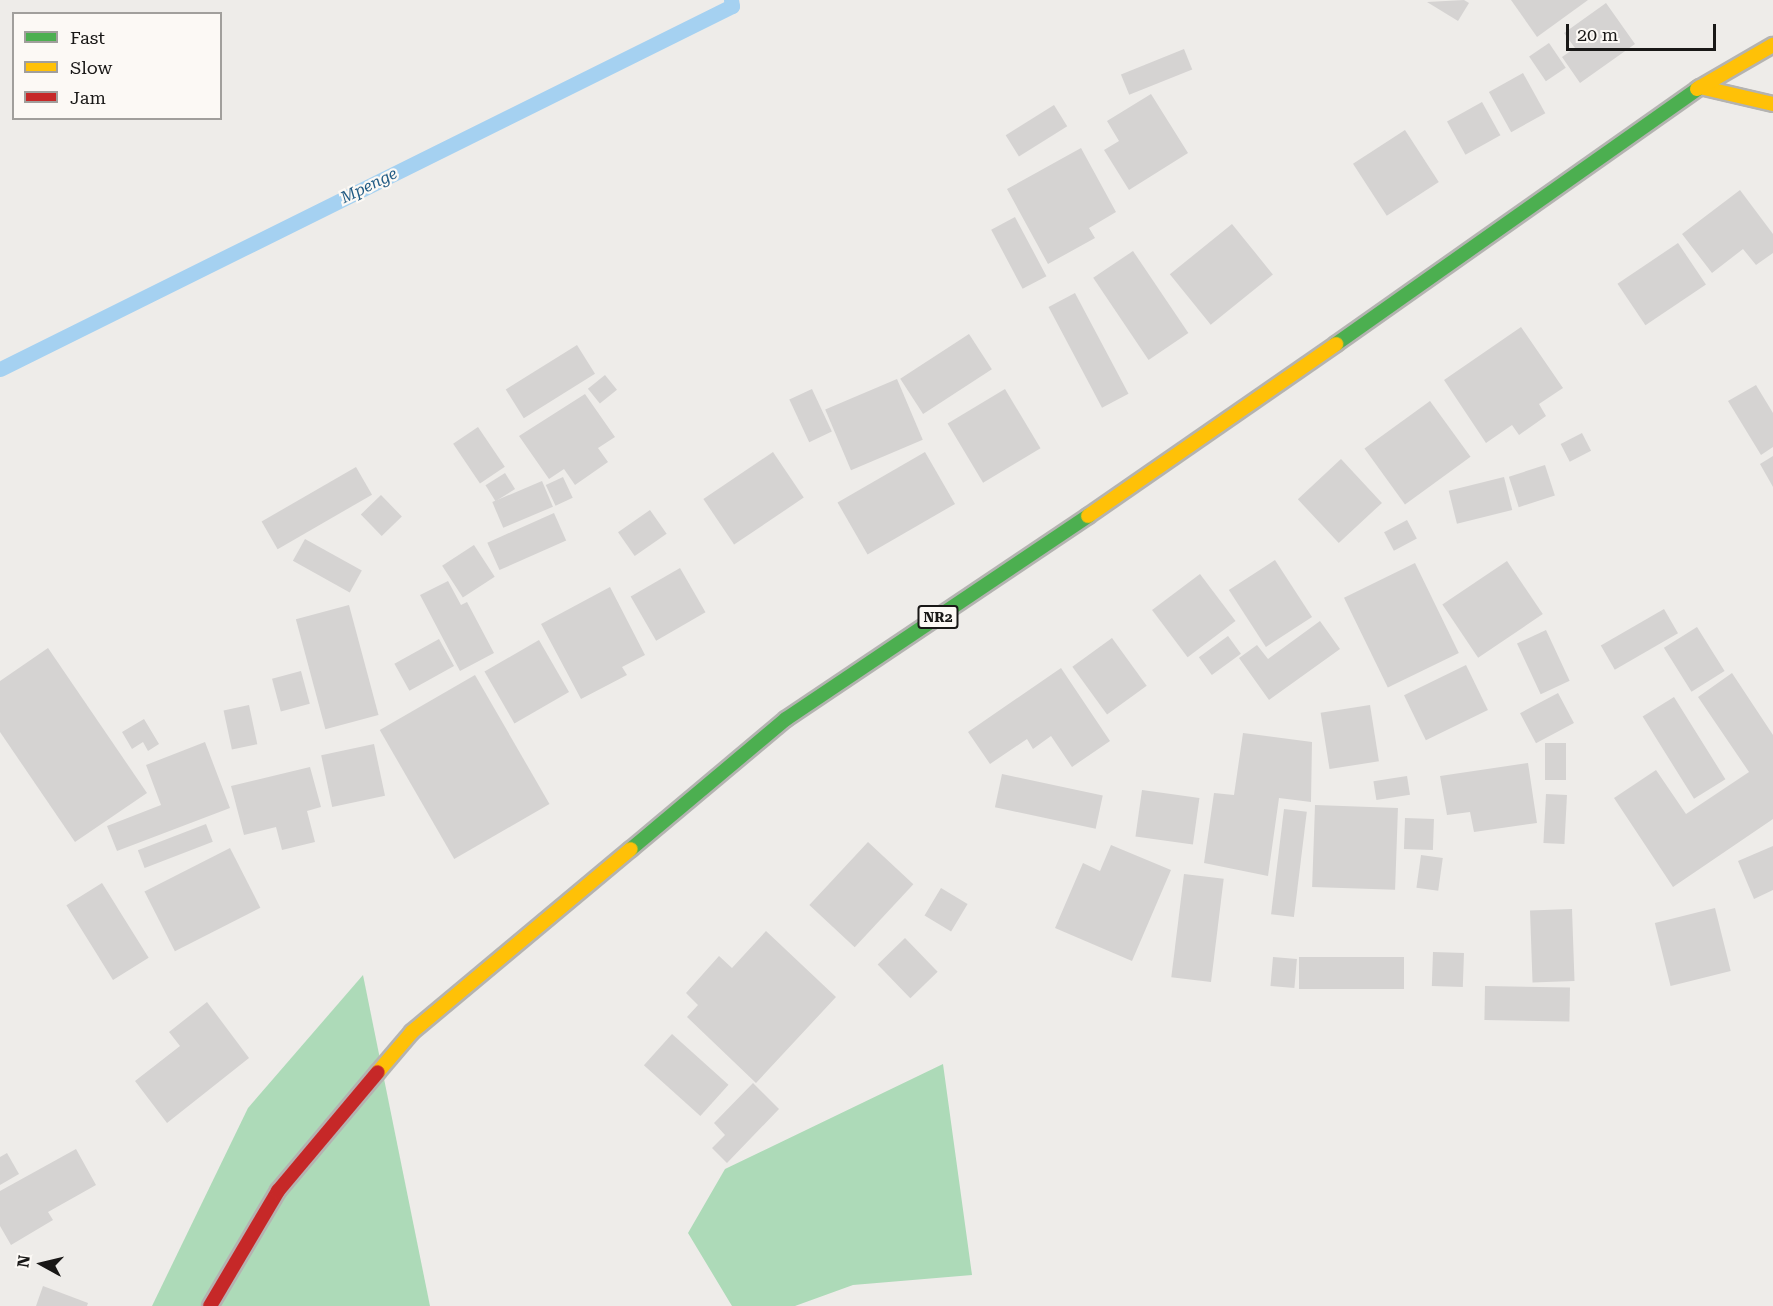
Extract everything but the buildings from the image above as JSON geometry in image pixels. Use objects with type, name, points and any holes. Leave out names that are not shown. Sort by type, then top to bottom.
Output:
[{"type":"main road","name":"NR2","points":[[210,1306],[278,1191],[412,1032],[786,719],[1178,455],[1700,87],[1773,45]]},
{"type":"main road","points":[[1700,87],[1773,104]]},
{"type":"green space","points":[[363,975],[430,1306],[152,1306],[248,1108]]},
{"type":"green space","points":[[943,1064],[972,1275],[853,1285],[795,1306],[732,1306],[688,1233],[725,1169]]},
{"type":"waterway","name":"Mpenge","points":[[0,369],[732,6],[731,0]]},
{"type":"traffic: fast","points":[[1336,344],[1697,89]]},
{"type":"traffic: fast","points":[[631,849],[786,719],[1088,516]]},
{"type":"traffic: slow","points":[[1697,89],[1773,45]]},
{"type":"traffic: slow","points":[[1700,87],[1773,104]]},
{"type":"traffic: slow","points":[[1088,516],[1336,344]]},
{"type":"traffic: slow","points":[[378,1072],[412,1032],[631,849]]},
{"type":"traffic: jam","points":[[210,1306],[278,1191],[378,1072]]}]
